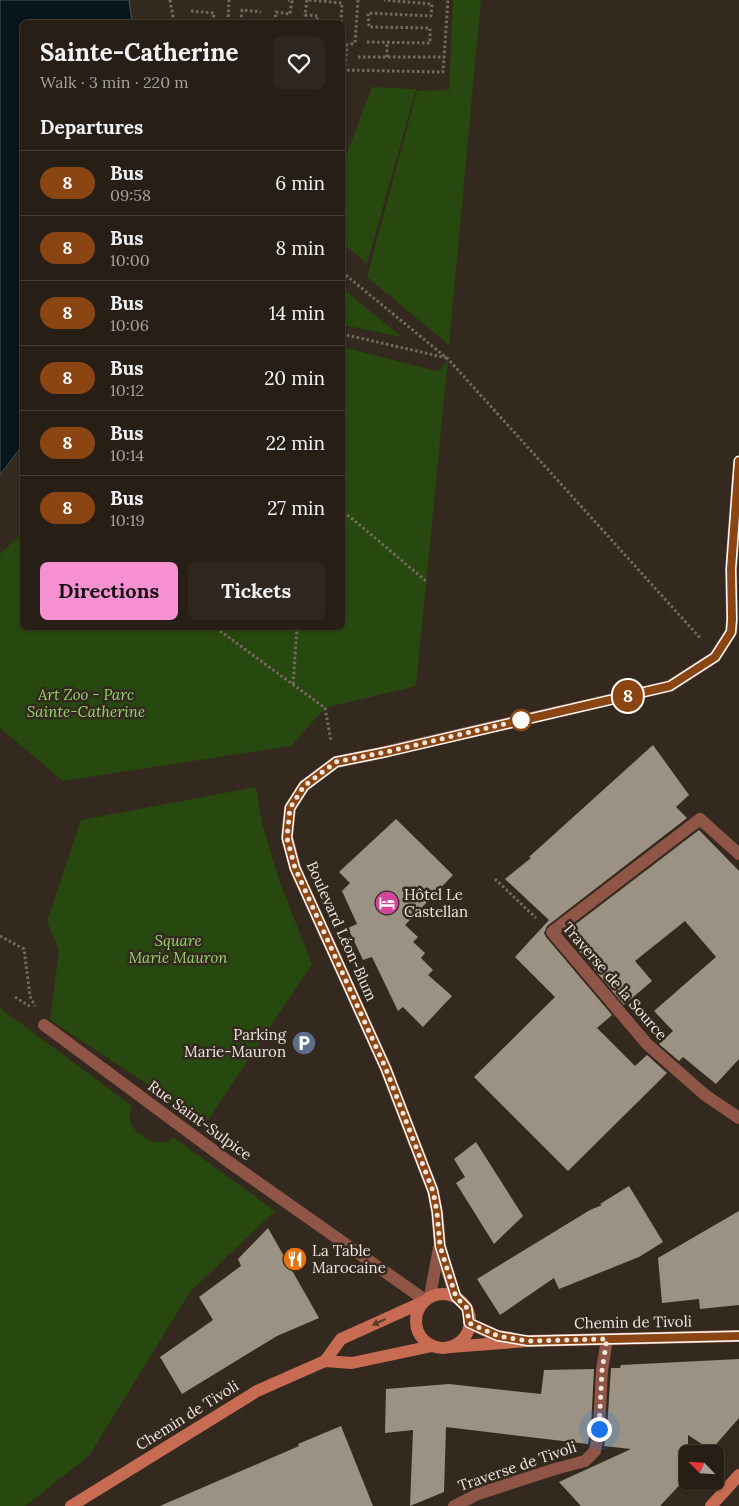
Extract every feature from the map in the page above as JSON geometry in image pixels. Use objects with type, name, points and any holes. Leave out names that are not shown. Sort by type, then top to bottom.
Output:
[{"type":"street","points":[[715,657],[735,633],[732,619],[731,569],[739,462]]},
{"type":"street","name":"Boulevard Léon-Blum","points":[[456,1297],[440,1246],[433,1191],[386,1069],[295,868],[287,838],[290,808],[304,786],[336,762],[670,686],[715,657]]},
{"type":"street","points":[[552,932],[700,819],[739,854]]},
{"type":"street","name":"Traverse de la Source","points":[[552,932],[647,1044],[705,1094],[739,1118]]},
{"type":"street","name":"Rue Saint-Sulpice","points":[[44,1025],[229,1162],[426,1299]]},
{"type":"street","name":"Boulevard Léon-Blum","points":[[426,1299],[440,1246]]},
{"type":"street","points":[[325,1361],[341,1339],[426,1299],[447,1294],[456,1297],[467,1308],[469,1323],[464,1338],[458,1344],[441,1348],[432,1346],[419,1335],[416,1318],[426,1299]]},
{"type":"street","name":"Chemin de Tivoli","points":[[469,1323],[498,1336],[528,1341]]},
{"type":"street","name":"Chemin de Tivoli","points":[[450,1347],[528,1341],[739,1336]]},
{"type":"street","name":"Traverse de Tivoli","points":[[454,1506],[478,1494],[585,1461],[590,1456],[594,1451],[599,1429],[602,1370],[607,1339]]},
{"type":"street","name":"Chemin de Tivoli","points":[[71,1506],[257,1391],[325,1361],[352,1363],[432,1346]]},
{"type":"street","points":[[710,1506],[739,1475]]},
{"type":"path","points":[[170,0],[174,20]]},
{"type":"path","points":[[228,20],[229,0]]},
{"type":"path","points":[[275,20],[276,12],[290,14],[292,1],[288,0]]},
{"type":"path","points":[[317,20],[318,16],[305,15],[308,0],[342,3],[341,20]]},
{"type":"path","points":[[345,58],[347,45],[356,42],[358,0]]},
{"type":"path","points":[[367,42],[430,44],[430,28],[369,27],[368,13],[431,16],[432,4],[384,0]]},
{"type":"path","points":[[345,70],[442,72],[448,0]]},
{"type":"path","points":[[241,20],[242,10],[261,12]]},
{"type":"path","points":[[191,11],[214,13],[213,20]]},
{"type":"path","points":[[387,57],[388,43]]},
{"type":"path","points":[[358,56],[444,57]]},
{"type":"path","points":[[345,274],[448,359],[704,642],[715,657]]},
{"type":"path","points":[[345,335],[448,359]]},
{"type":"path","points":[[345,515],[349,516],[426,580]]},
{"type":"path","points":[[219,630],[325,708],[336,762]]},
{"type":"path","points":[[293,685],[297,630]]},
{"type":"path","name":"Traverse de la Source","points":[[494,879],[552,932]]},
{"type":"path","points":[[0,936],[24,949],[30,996],[36,1009],[15,997]]},
{"type":"green space","points":[[453,0],[481,0],[449,345],[367,277],[417,91],[449,90]]},
{"type":"green space","points":[[372,87],[416,89],[367,264],[345,245],[345,159]]},
{"type":"green space","points":[[345,291],[402,337],[345,325]]},
{"type":"green space","name":"Art Zoo - Parc Sainte-Catherine","points":[[345,348],[436,371],[441,369],[448,359],[416,686],[325,708],[291,746],[63,781],[0,728],[0,554],[20,535],[20,630],[345,630]]},
{"type":"green space","name":"Square Marie Mauron","points":[[256,787],[262,823],[279,880],[312,964],[206,1123],[50,1020],[59,950],[47,922],[81,820]]},
{"type":"green space","points":[[0,1008],[132,1106],[129,1117],[131,1125],[137,1132],[152,1142],[168,1142],[173,1137],[275,1211],[190,1292],[89,1456],[25,1506],[0,1506]]},
{"type":"shaded area","points":[[0,0],[129,0],[132,20],[20,20],[20,449],[0,475]]},
{"type":"building","points":[[653,745],[689,795],[676,807],[687,818],[547,926],[544,933],[612,1015],[597,1028],[635,1066],[647,1055],[667,1073],[568,1171],[474,1077],[555,997],[515,957],[549,920],[505,879],[531,858],[529,857]]},
{"type":"building","name":"Hôtel Le Castellan","points":[[396,819],[453,875],[405,925],[418,937],[413,942],[425,953],[421,958],[433,970],[428,975],[452,996],[423,1027],[403,1007],[398,1011],[372,957],[363,960],[348,928],[357,924],[342,891],[350,883],[339,872]]},
{"type":"building","points":[[699,830],[739,871],[739,1059],[716,1084],[683,1057],[679,1061],[659,1044],[673,1031],[654,1011],[716,957],[685,921],[635,961],[652,981],[624,1005],[564,933]]},
{"type":"building","points":[[476,1142],[523,1216],[494,1244],[456,1183],[465,1177],[454,1159]]},
{"type":"building","points":[[629,1186],[663,1242],[639,1257],[559,1289],[554,1278],[500,1315],[477,1279],[590,1210],[602,1205],[600,1204]]},
{"type":"building","points":[[739,1211],[739,1305],[700,1309],[699,1299],[662,1303],[658,1258]]},
{"type":"building","points":[[268,1228],[319,1318],[277,1336],[182,1394],[160,1357],[213,1320],[199,1297],[241,1266],[238,1259]]},
{"type":"building","points":[[739,1359],[739,1418],[715,1445],[703,1445],[688,1435],[688,1445],[679,1445],[679,1486],[660,1506],[581,1506],[559,1482],[631,1449],[604,1446],[611,1368],[620,1368],[621,1365]]},
{"type":"building","points":[[594,1369],[591,1428],[588,1444],[446,1427],[444,1492],[410,1506],[413,1430],[385,1433],[386,1389],[449,1384],[541,1394],[544,1370]]},
{"type":"building","points":[[341,1426],[373,1506],[160,1506],[299,1446],[298,1444]]},
{"type":"bus line","name":"8","points":[[739,461],[731,569],[731,632],[715,657],[670,686],[336,762],[304,786],[290,808],[287,838],[295,868],[386,1069],[433,1191],[440,1246],[456,1297],[467,1308],[469,1323],[498,1336],[528,1341],[739,1336]]},
{"type":"place","name":"Hôtel Le Castellan","points":[[387,903]]},
{"type":"place","name":"Parking Marie-Mauron","points":[[304,1043]]},
{"type":"place","name":"La Table Marocaine","points":[[295,1259]]},
{"type":"route","points":[[521,720],[336,762],[304,786],[290,808],[287,838],[295,868],[386,1069],[433,1191],[440,1246],[456,1297],[467,1308],[469,1323],[498,1336],[528,1341],[607,1339],[602,1370],[599,1429]]}]
